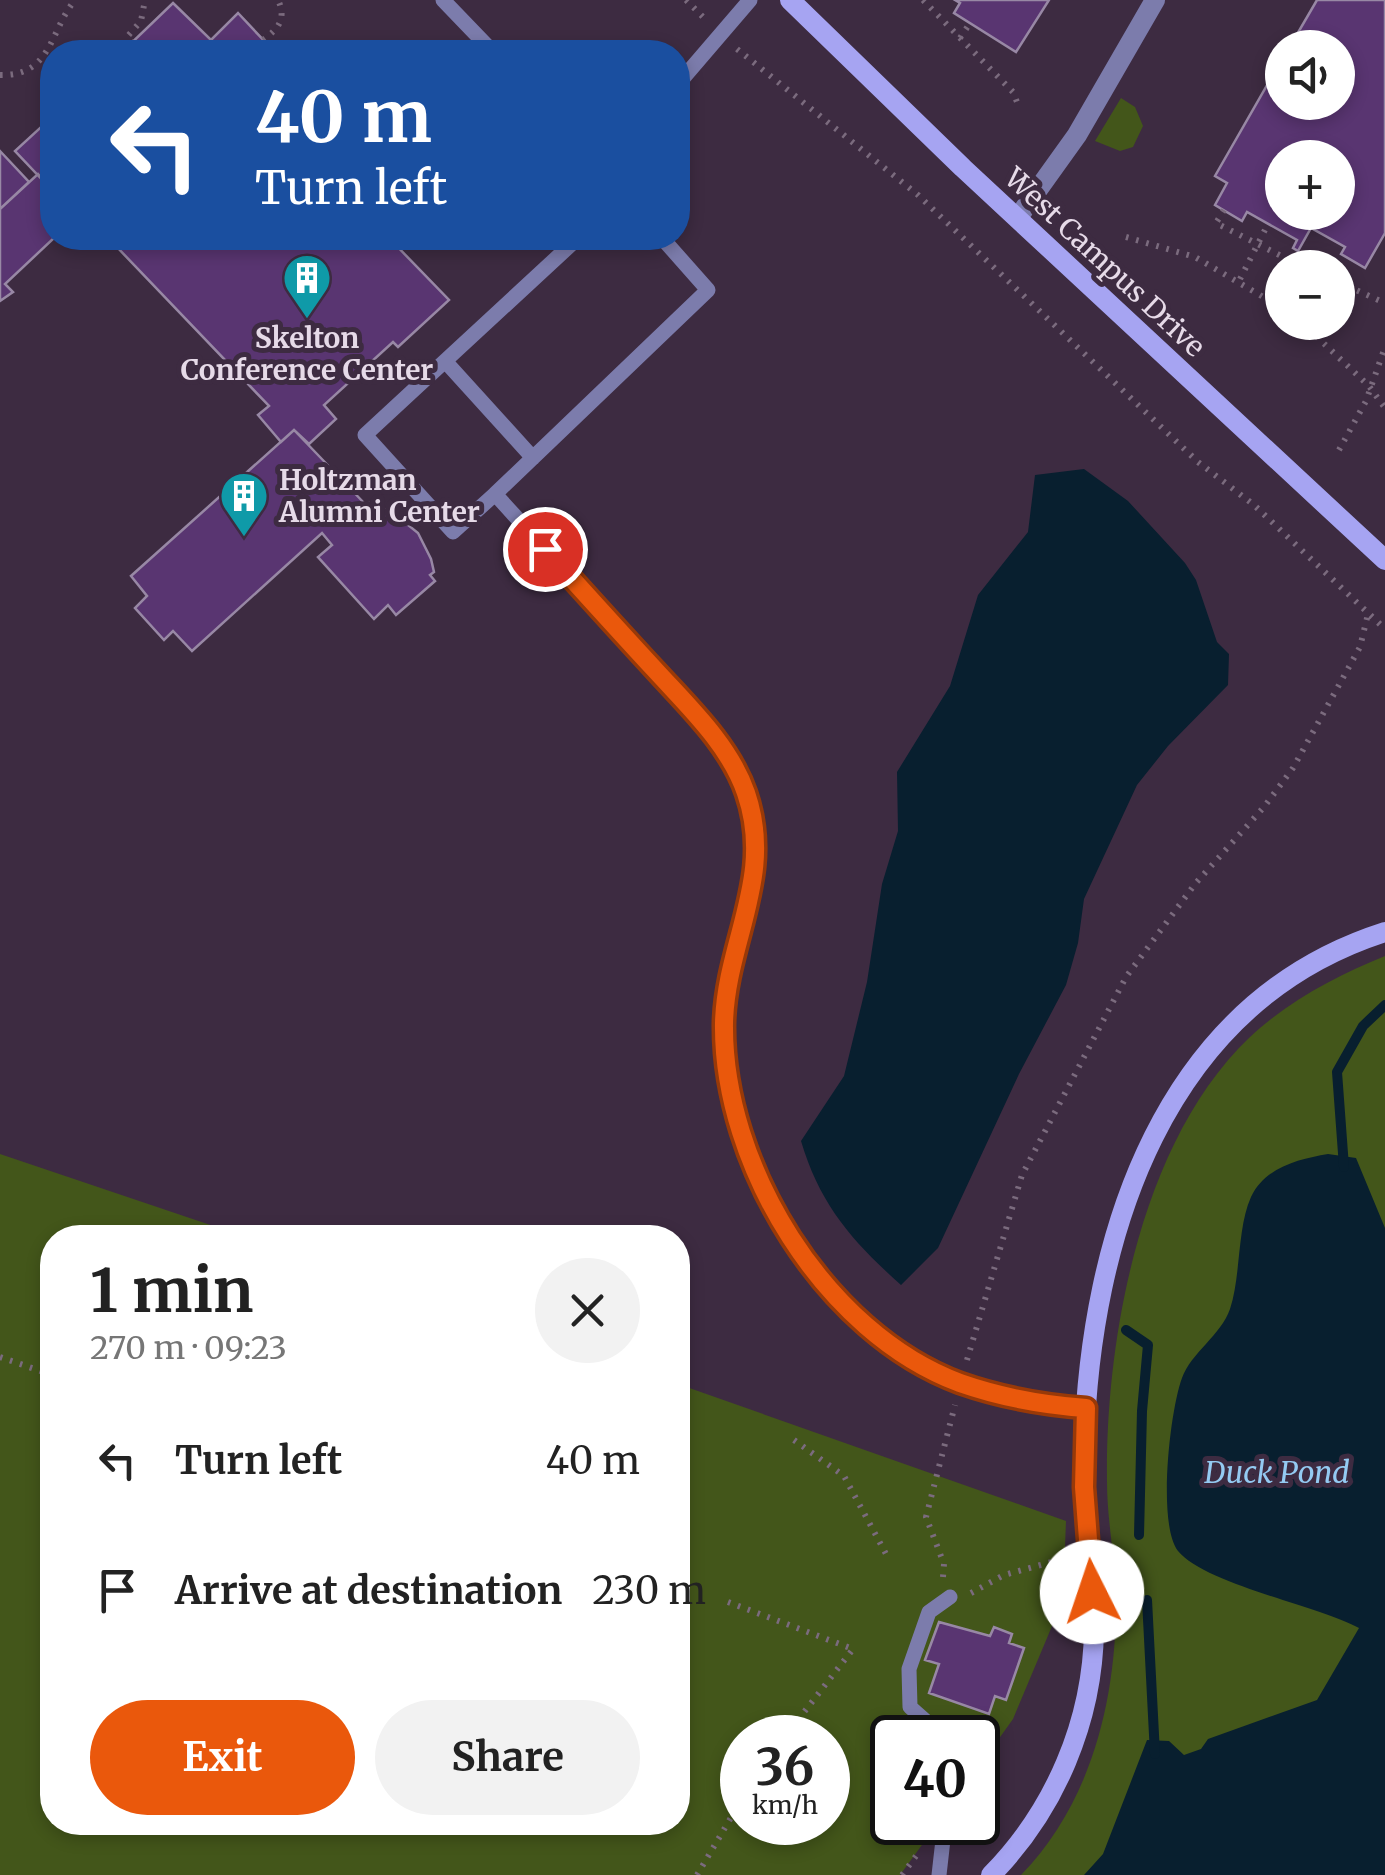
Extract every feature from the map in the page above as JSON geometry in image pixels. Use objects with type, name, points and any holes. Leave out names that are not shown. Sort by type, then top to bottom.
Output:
[{"type":"street","name":"West Campus Drive","points":[[790,0],[1385,560]]},
{"type":"street","points":[[1018,216],[1077,134],[1154,0]]},
{"type":"street","points":[[991,1875],[1023,1840],[1059,1781],[1076,1739],[1088,1686],[1094,1631],[1084,1487],[1093,1329],[1111,1249],[1148,1147],[1189,1073],[1225,1031],[1264,996],[1334,952],[1385,932]]},
{"type":"lane","points":[[443,0],[481,40]]},
{"type":"lane","points":[[690,69],[750,0]]},
{"type":"lane","points":[[565,250],[365,435],[453,532],[708,290],[673,250]]},
{"type":"lane","points":[[445,361],[533,458]]},
{"type":"lane","points":[[495,494],[694,712],[730,758],[746,790],[757,856],[754,888],[726,995],[725,1054],[750,1158],[782,1225],[804,1257],[854,1312],[886,1340],[923,1364],[978,1388],[1048,1406],[1086,1408]]},
{"type":"lane","points":[[919,1715],[910,1707],[909,1669],[929,1612],[950,1597]]},
{"type":"lane","points":[[939,1875],[942,1845]]},
{"type":"path","points":[[51,40],[75,0]]},
{"type":"path","points":[[129,40],[141,21],[145,0]]},
{"type":"path","points":[[263,40],[278,29],[282,14],[278,0]]},
{"type":"path","points":[[686,0],[719,32],[918,195],[1198,462],[1254,505],[1385,629]]},
{"type":"path","points":[[924,0],[1013,92],[1017,102]]},
{"type":"path","points":[[960,38],[970,24]]},
{"type":"path","points":[[0,76],[26,72],[40,59]]},
{"type":"path","points":[[1224,210],[1216,223],[1265,250]]},
{"type":"path","points":[[1240,279],[1265,230]]},
{"type":"path","points":[[1126,237],[1195,257],[1265,296]]},
{"type":"path","points":[[1355,290],[1385,303]]},
{"type":"path","points":[[1320,340],[1369,386],[1385,408]]},
{"type":"path","points":[[1339,450],[1366,401],[1385,347]]},
{"type":"path","points":[[966,1362],[1022,1175],[1126,977],[1194,884],[1264,808],[1293,768],[1360,646],[1369,613]]},
{"type":"path","points":[[0,1356],[40,1371]]},
{"type":"path","points":[[955,1405],[926,1518],[944,1564],[950,1597],[964,1596],[1004,1575],[1041,1562],[1069,1557]]},
{"type":"path","points":[[794,1440],[844,1476],[886,1554]]},
{"type":"path","points":[[728,1602],[853,1649],[802,1715]]},
{"type":"path","points":[[697,1875],[720,1836]]},
{"type":"green space","points":[[1121,98],[1135,107],[1143,126],[1133,147],[1120,151],[1095,141]]},
{"type":"green space","points":[[1385,956],[1385,1875],[1021,1875],[1045,1847],[1082,1783],[1104,1713],[1111,1677],[1116,1603],[1107,1482],[1113,1366],[1137,1245],[1156,1186],[1181,1131],[1212,1081],[1249,1038],[1313,991]]},
{"type":"green space","points":[[0,1154],[210,1225],[40,1225],[40,1835],[690,1835],[690,1388],[1066,1521],[1063,1600],[1013,1719],[1000,1737],[1000,1715],[870,1715],[870,1845],[922,1845],[900,1875],[0,1875]]},
{"type":"water","points":[[1084,469],[1128,501],[1185,563],[1196,580],[1217,642],[1229,654],[1228,685],[1168,746],[1137,785],[1084,899],[1078,943],[1066,985],[1019,1074],[938,1248],[901,1285],[867,1253],[828,1203],[801,1141],[844,1076],[867,982],[882,884],[898,831],[897,772],[950,686],[978,595],[1028,532],[1035,475]]},
{"type":"water","name":"Duck Pond","points":[[1328,1154],[1356,1158],[1385,1228],[1385,1875],[1084,1875],[1103,1854],[1147,1740],[1169,1741],[1184,1755],[1201,1749],[1208,1739],[1317,1700],[1359,1628],[1236,1584],[1192,1563],[1178,1551],[1168,1517],[1170,1440],[1182,1378],[1230,1309],[1243,1223],[1251,1197],[1274,1172]]},
{"type":"building","points":[[955,0],[1049,0],[1016,52],[954,13],[960,3]]},
{"type":"building","points":[[1317,0],[1385,0],[1385,233],[1365,268],[1355,262],[1355,250],[1343,250],[1345,247],[1315,230],[1355,230],[1355,140],[1265,140],[1265,222],[1247,212],[1242,221],[1215,205],[1227,183],[1215,176],[1265,89],[1265,120],[1355,120],[1355,30],[1300,30]]},
{"type":"building","points":[[173,3],[211,40],[134,40]]},
{"type":"building","points":[[238,13],[263,40],[211,40]]},
{"type":"building","points":[[40,128],[40,177],[15,151]]},
{"type":"building","points":[[0,151],[29,182],[0,209]]},
{"type":"building","points":[[38,174],[40,176],[41,250],[5,284],[13,292],[0,301],[0,209]]},
{"type":"building","points":[[1279,230],[1310,230],[1299,250],[1293,248],[1297,240]]},
{"type":"building","name":"Skelton Conference Center","points":[[120,250],[401,250],[449,300],[398,347],[393,342],[324,405],[336,419],[309,444],[294,430],[281,442],[258,415],[269,406]]},
{"type":"building","name":"Holtzman Alumni Center","points":[[294,430],[366,505],[392,512],[418,533],[431,559],[434,572],[430,575],[435,581],[396,615],[388,605],[374,619],[318,557],[332,545],[322,533],[192,651],[173,631],[164,640],[135,608],[147,596],[131,576]]},
{"type":"building","points":[[939,1622],[990,1636],[994,1627],[1012,1634],[1009,1643],[1024,1648],[1006,1700],[995,1696],[989,1714],[929,1693],[939,1664],[925,1660]]},
{"type":"waterway","points":[[1344,1167],[1337,1072],[1363,1026],[1385,1005]]},
{"type":"waterway","points":[[1126,1330],[1148,1345],[1139,1535]]},
{"type":"waterway","points":[[1147,1600],[1155,1754]]},
{"type":"place","name":"Skelton Conference Center","points":[[307,320]]},
{"type":"place","name":"Holtzman Alumni Center","points":[[244,538]]},
{"type":"route","points":[[545,549],[694,712],[730,758],[746,790],[757,856],[754,888],[726,995],[725,1054],[739,1125],[764,1191],[804,1257],[854,1312],[886,1340],[960,1383],[1048,1406],[1086,1408],[1084,1487],[1092,1592]]}]
